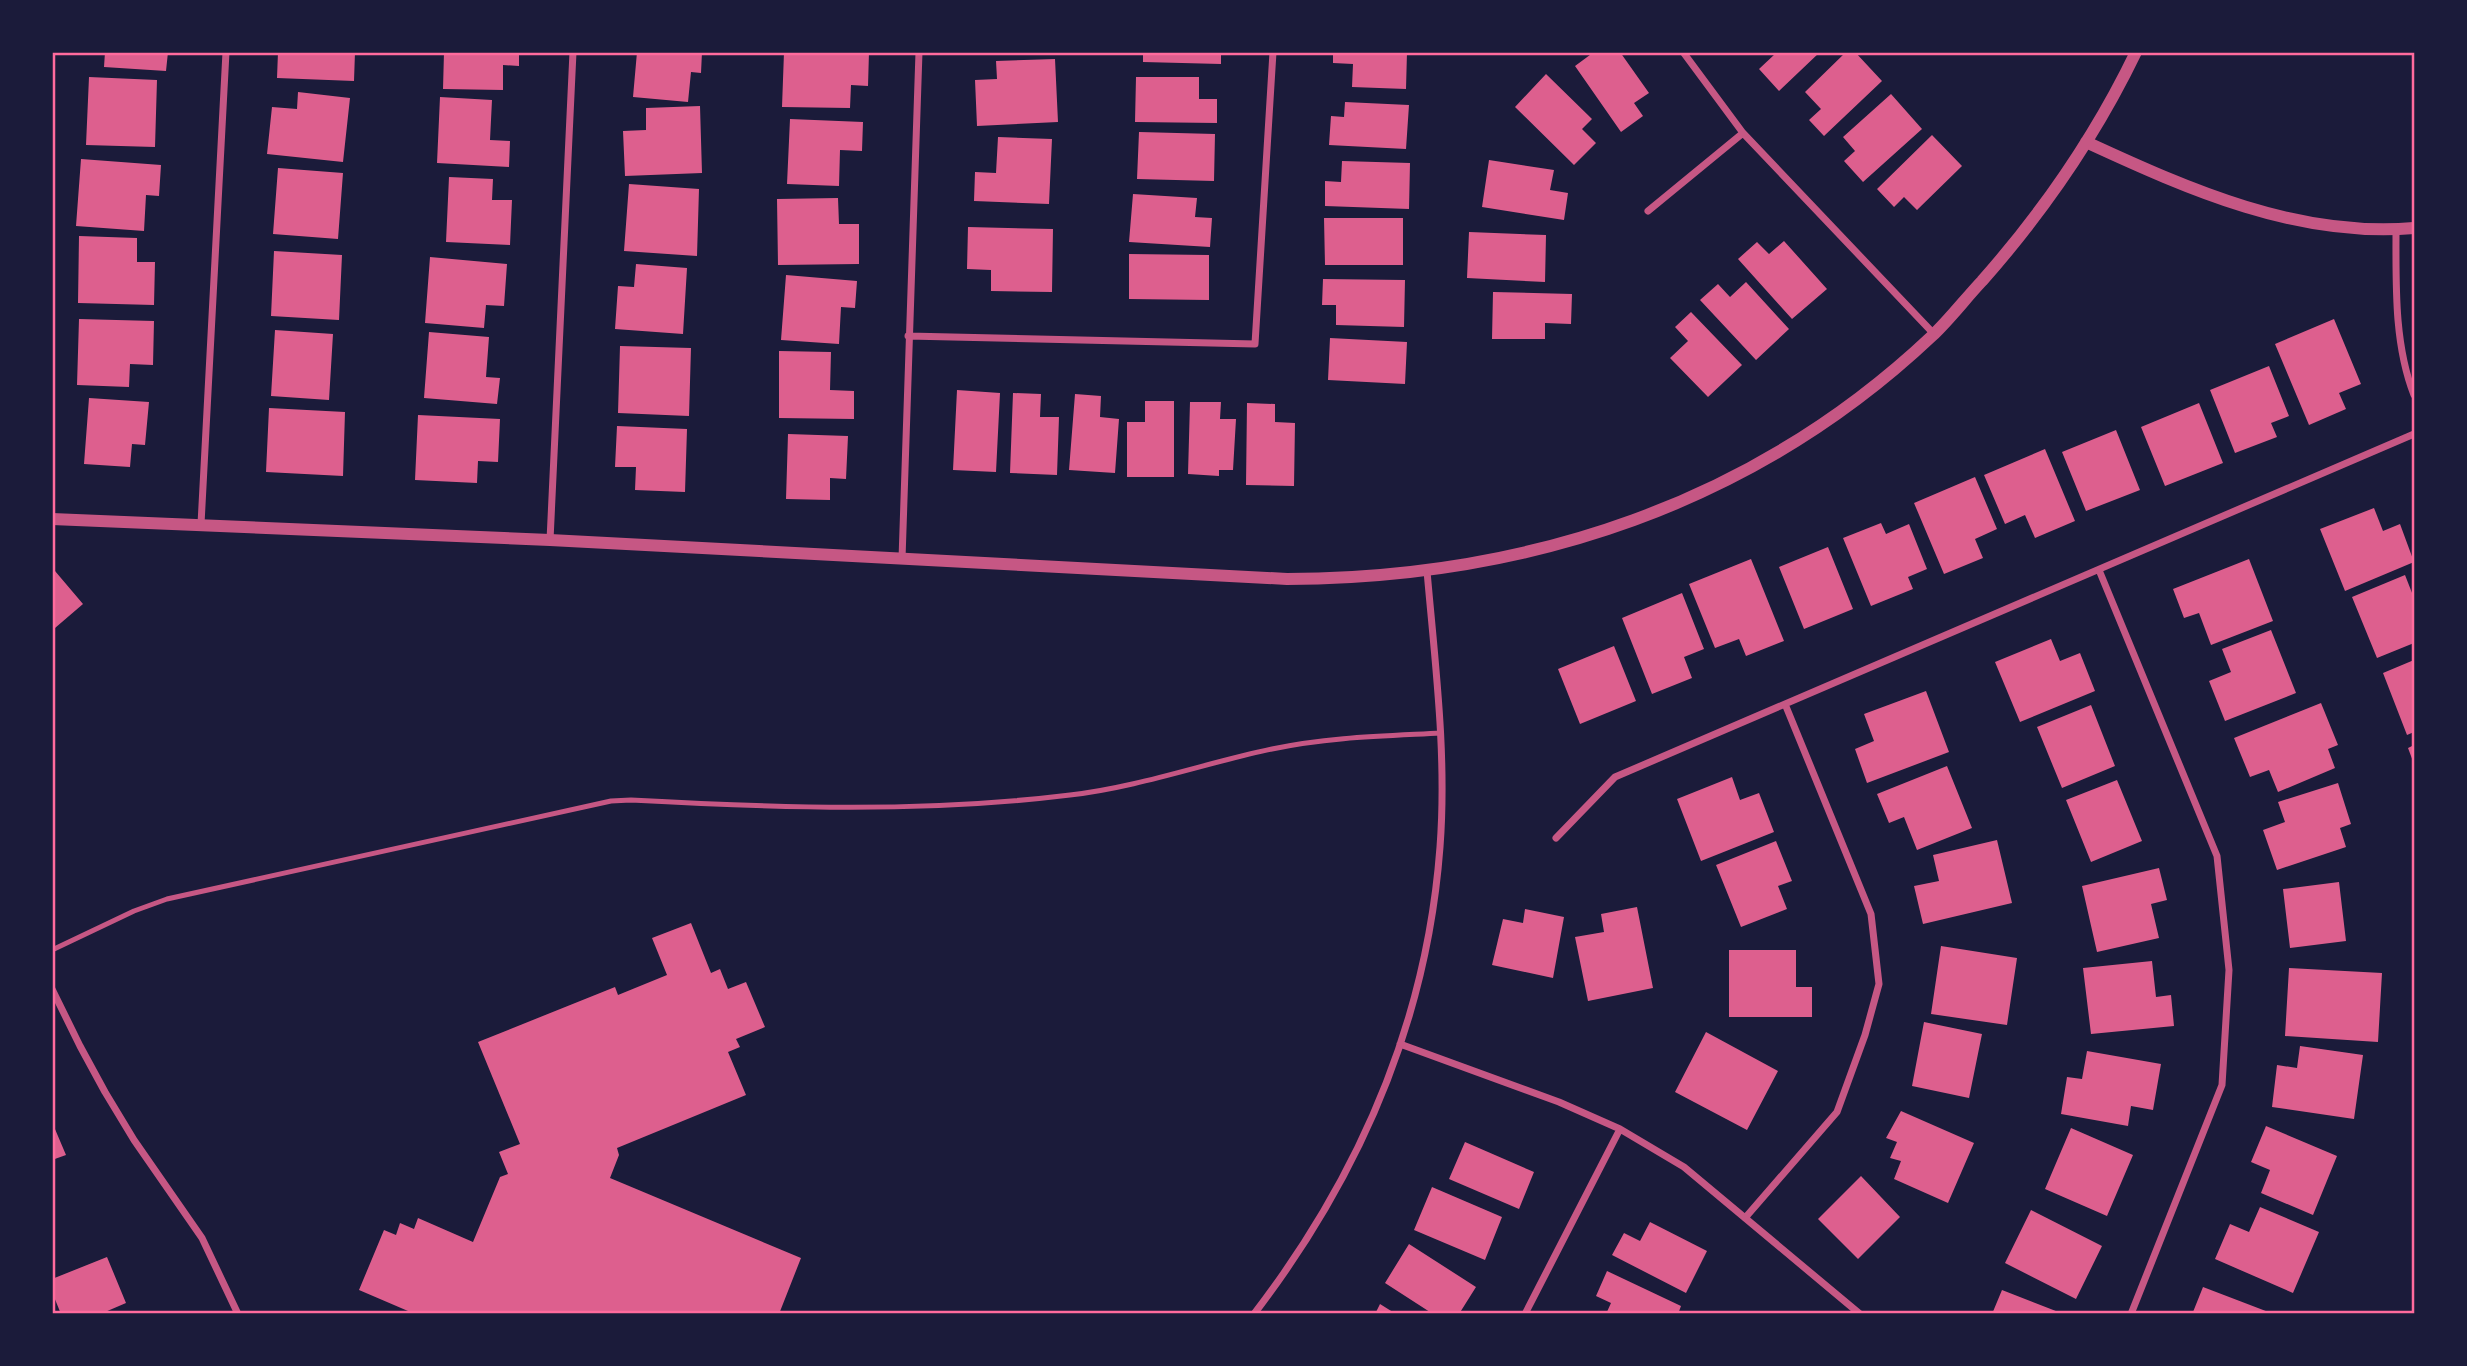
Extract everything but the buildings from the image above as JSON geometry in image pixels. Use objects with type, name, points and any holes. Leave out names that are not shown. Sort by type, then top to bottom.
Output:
[{"type":"street","points":[[201,524],[226,52]]},
{"type":"street","points":[[550,540],[573,52]]},
{"type":"street","points":[[902,560],[919,52]]},
{"type":"street","points":[[908,337],[1255,344],[1273,52]]},
{"type":"street","points":[[1683,52],[1743,133],[1934,334]]},
{"type":"street","points":[[52,519],[550,540],[1287,579],[1361,578],[1427,571],[1473,565],[1549,548],[1621,525],[1698,494],[1764,460],[1821,425],[1889,374],[1934,334],[2023,235],[2113,100],[2136,52]]},
{"type":"street","points":[[1648,211],[1743,133]]},
{"type":"street","points":[[2087,142],[2155,174],[2252,210],[2296,221],[2414,228]]},
{"type":"street","points":[[2396,229],[2402,357],[2414,395]]},
{"type":"street","points":[[1556,838],[1615,777],[2414,434]]},
{"type":"street","points":[[2099,570],[2217,856],[2230,970],[2222,1085],[2131,1314]]},
{"type":"street","points":[[1254,1314],[1310,1235],[1343,1179],[1371,1122],[1400,1044],[1423,957],[1434,900],[1440,847],[1441,733],[1427,571]]},
{"type":"street","points":[[1745,1218],[1837,1112],[1880,984],[1871,914],[1785,705]]},
{"type":"street","points":[[52,989],[105,1092],[134,1140],[202,1238],[238,1314]]},
{"type":"street","points":[[1400,1044],[1559,1102],[1619,1129],[1685,1167],[1860,1314]]},
{"type":"street","points":[[1525,1314],[1619,1129]]},
{"type":"lane","points":[[52,950],[134,911],[167,899],[611,801],[794,808],[994,803],[1108,789],[1252,753],[1300,744],[1441,733]]}]
